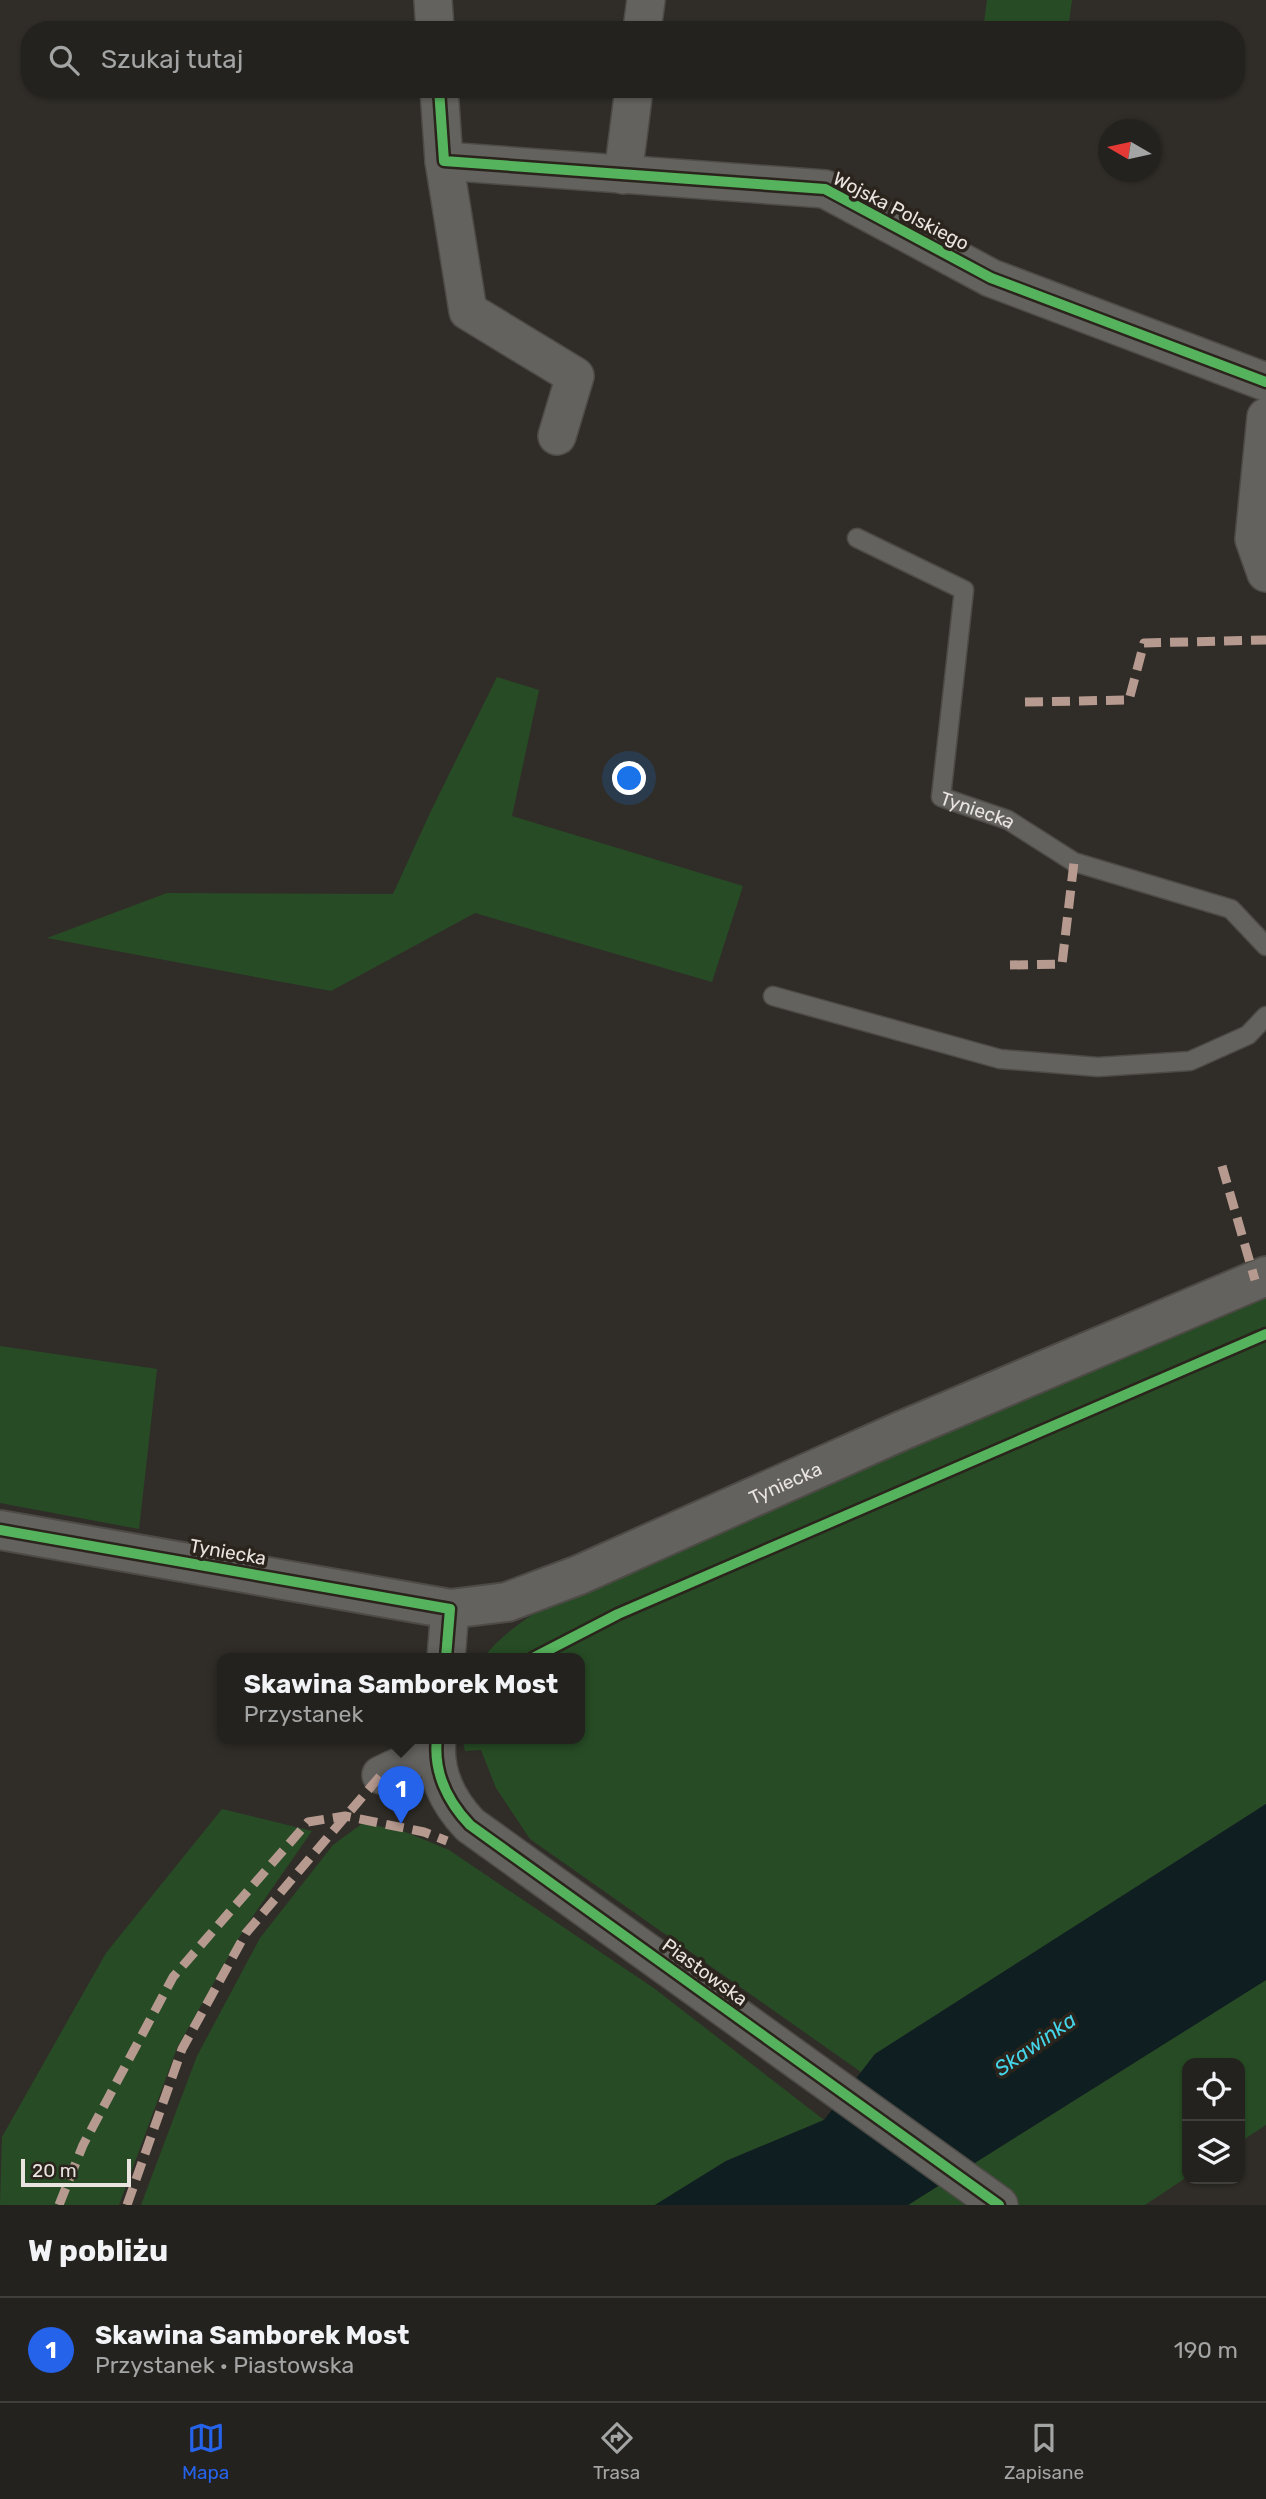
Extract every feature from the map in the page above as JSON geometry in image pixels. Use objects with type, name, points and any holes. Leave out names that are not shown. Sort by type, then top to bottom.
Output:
[{"type":"street","points":[[433,0],[434,21]]},
{"type":"street","points":[[643,21],[646,0]]},
{"type":"street","points":[[440,98],[444,161],[468,311],[575,376],[557,436]]},
{"type":"street","points":[[623,175],[633,98]]},
{"type":"street","name":"Wojska Polskiego","points":[[444,161],[825,189],[991,278],[1266,382]]},
{"type":"street","points":[[1266,417],[1254,539],[1266,573]]},
{"type":"street","name":"Tyniecka","points":[[0,1530],[450,1609],[507,1602],[579,1575],[901,1431],[1266,1276]]},
{"type":"street","points":[[446,1653],[450,1609]]},
{"type":"street","points":[[381,1775],[434,1744]]},
{"type":"street","name":"Piastowska","points":[[436,1744],[438,1768],[445,1790],[453,1807],[470,1825],[999,2205]]},
{"type":"lane","name":"Tyniecka","points":[[857,538],[964,590],[941,797],[1009,820],[1074,862],[1231,909],[1266,946]]},
{"type":"lane","points":[[773,996],[1000,1059],[1098,1067],[1190,1061],[1248,1035],[1266,1016]]},
{"type":"path","points":[[543,1653],[618,1614],[1266,1334]]},
{"type":"green space","points":[[987,0],[1072,0],[1069,21],[984,21]]},
{"type":"green space","points":[[497,677],[539,690],[512,816],[743,886],[712,982],[475,913],[331,991],[47,938],[167,893],[393,894]]},
{"type":"green space","points":[[1266,1290],[1266,1804],[875,2054],[861,2072],[530,1839],[496,1788],[481,1750],[465,1751],[463,1744],[585,1744],[585,1653],[488,1653],[522,1622],[597,1578]]},
{"type":"green space","points":[[0,1346],[157,1369],[139,1529],[0,1503]]},
{"type":"green space","points":[[222,1809],[312,1831],[244,1929],[177,2048],[119,2205],[0,2205],[2,2137],[106,1953]]},
{"type":"green space","points":[[363,1823],[403,1831],[449,1850],[655,1989],[824,2120],[726,2161],[655,2205],[141,2205],[197,2056],[260,1938],[333,1845]]},
{"type":"green space","points":[[1266,1980],[1266,2125],[1245,2139],[1245,2058],[1182,2058],[1182,2180],[1145,2205],[908,2205]]},
{"type":"water","name":"Skawinka","points":[[1266,1804],[1266,1980],[908,2205],[655,2205],[726,2161],[824,2120],[875,2054]]},
{"type":"marked path","points":[[1025,702],[1129,700],[1144,643],[1266,640]]},
{"type":"marked path","points":[[1010,965],[1062,964],[1074,862]]},
{"type":"marked path","points":[[1222,1166],[1255,1280]]},
{"type":"marked path","points":[[127,2205],[182,2049],[246,1933],[381,1775]]},
{"type":"marked path","points":[[59,2205],[83,2145],[173,1977],[308,1822],[345,1816],[424,1832],[447,1841]]},
{"type":"cycle path","points":[[440,98],[444,161],[825,189],[991,278],[1266,382]]},
{"type":"cycle path","points":[[543,1653],[618,1614],[1266,1334]]},
{"type":"cycle path","points":[[0,1530],[450,1609],[446,1653]]},
{"type":"cycle path","points":[[437,1744],[437,1763],[444,1786],[470,1825],[999,2205]]},
{"type":"place","name":"Skawina Samborek Most","points":[[401,1824]]}]
